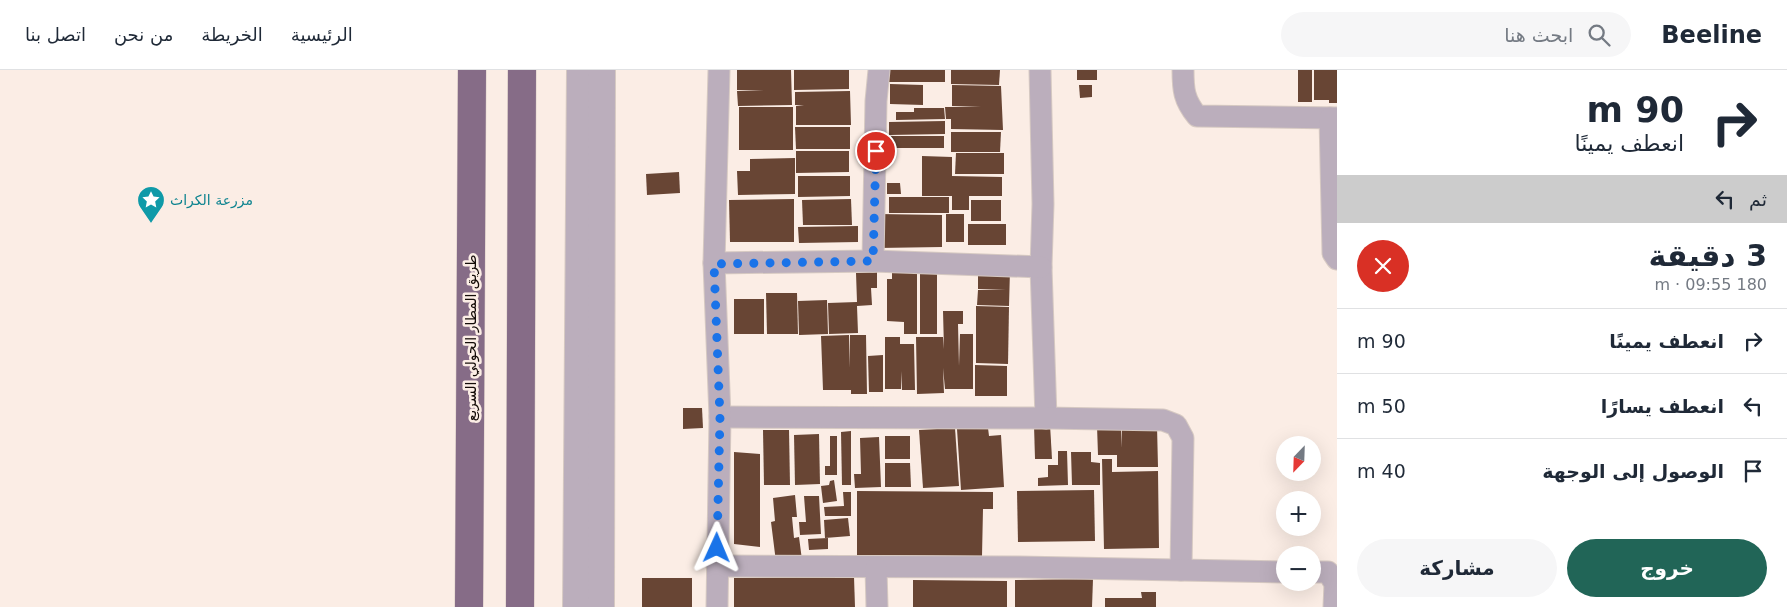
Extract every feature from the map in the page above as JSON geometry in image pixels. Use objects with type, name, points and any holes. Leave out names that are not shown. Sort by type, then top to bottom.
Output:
[{"type":"highway","name":"طريق المطار الحولي السريع","points":[[469,607],[472,70]]},
{"type":"highway","points":[[520,607],[522,70]]},
{"type":"street","points":[[576,607],[580,70]]},
{"type":"street","points":[[601,607],[602,70]]},
{"type":"street","points":[[717,607],[720,417],[714,264],[719,70]]},
{"type":"street","points":[[873,261],[878,70]]},
{"type":"street","points":[[1040,70],[1043,204],[1041,267],[1046,418]]},
{"type":"street","points":[[1183,70],[1183,89],[1187,104],[1197,116],[1333,118],[1333,253],[1337,259]]},
{"type":"street","points":[[714,264],[873,261],[1041,267]]},
{"type":"street","points":[[720,417],[1163,420],[1176,425],[1183,438],[1181,570]]},
{"type":"street","points":[[717,566],[1019,567],[1276,572]]},
{"type":"street","points":[[876,568],[877,607]]},
{"type":"street","points":[[1321,572],[1328,572],[1335,584],[1334,607]]},
{"type":"building","points":[[737,70],[791,70],[792,105],[738,106],[737,91],[765,90],[737,90]]},
{"type":"building","points":[[794,70],[849,70],[849,89],[794,90]]},
{"type":"building","points":[[887,70],[945,70],[945,82],[887,82]]},
{"type":"building","points":[[951,70],[1000,70],[999,85],[951,84]]},
{"type":"building","points":[[1077,70],[1097,70],[1097,80],[1077,80]]},
{"type":"building","points":[[1298,70],[1312,70],[1312,102],[1298,102]]},
{"type":"building","points":[[1314,70],[1337,70],[1337,103],[1329,103],[1329,100],[1314,100]]},
{"type":"building","points":[[890,84],[923,85],[923,105],[890,104]]},
{"type":"building","points":[[952,85],[1001,86],[1003,130],[951,129],[951,119],[946,119],[945,107],[981,107],[952,106]]},
{"type":"building","points":[[1079,85],[1092,85],[1092,97],[1080,98]]},
{"type":"building","points":[[850,91],[851,125],[796,125],[796,106],[804,105],[795,105],[795,92]]},
{"type":"building","points":[[739,107],[793,107],[793,150],[739,150]]},
{"type":"building","points":[[914,108],[944,108],[945,119],[896,120],[896,112],[914,112]]},
{"type":"building","points":[[945,121],[945,134],[889,135],[889,122]]},
{"type":"building","points":[[795,127],[850,127],[850,149],[796,149]]},
{"type":"building","points":[[951,132],[1001,132],[1000,152],[951,152]]},
{"type":"building","points":[[886,136],[944,136],[944,148],[886,148]]},
{"type":"building","points":[[796,151],[849,151],[849,172],[796,173]]},
{"type":"building","points":[[956,153],[1004,153],[1004,174],[955,174]]},
{"type":"building","points":[[922,156],[952,157],[952,176],[1002,177],[1002,196],[969,196],[969,210],[952,210],[952,196],[922,196]]},
{"type":"building","points":[[795,158],[795,194],[738,195],[737,171],[750,171],[750,159]]},
{"type":"building","points":[[679,172],[680,193],[647,195],[646,174]]},
{"type":"building","points":[[798,176],[850,176],[850,196],[798,197]]},
{"type":"building","points":[[887,183],[900,183],[901,194],[887,194]]},
{"type":"building","points":[[889,197],[949,197],[949,213],[889,213]]},
{"type":"building","points":[[794,199],[794,242],[730,242],[729,200]]},
{"type":"building","points":[[851,199],[852,225],[803,225],[802,200]]},
{"type":"building","points":[[971,200],[1001,200],[1001,221],[971,221]]},
{"type":"building","points":[[879,214],[942,215],[942,247],[878,248]]},
{"type":"building","points":[[946,214],[964,214],[964,242],[946,242]]},
{"type":"building","points":[[968,224],[1006,224],[1006,245],[968,245]]},
{"type":"building","points":[[858,226],[858,242],[799,243],[798,227]]},
{"type":"building","points":[[978,270],[1010,270],[1009,306],[977,305],[978,290],[1006,290],[978,289]]},
{"type":"building","points":[[877,272],[877,288],[871,288],[872,305],[857,306],[858,333],[829,334],[828,303],[857,302],[856,273]]},
{"type":"building","points":[[917,272],[917,334],[904,334],[904,322],[887,321],[887,279],[892,279],[892,273]]},
{"type":"building","points":[[937,272],[937,334],[920,334],[920,273]]},
{"type":"building","points":[[766,293],[797,293],[798,334],[767,334]]},
{"type":"building","points":[[734,299],[764,299],[764,334],[734,334]]},
{"type":"building","points":[[827,300],[828,334],[799,335],[798,301]]},
{"type":"building","points":[[976,306],[1009,307],[1008,364],[976,363]]},
{"type":"building","points":[[943,311],[963,311],[963,324],[958,324],[959,366],[960,334],[973,334],[973,389],[945,389],[943,368],[944,393],[917,394],[916,337],[943,337],[944,349]]},
{"type":"building","points":[[849,335],[850,368],[850,335],[866,335],[867,394],[851,394],[851,390],[823,390],[821,336]]},
{"type":"building","points":[[885,337],[900,337],[900,344],[914,344],[915,390],[902,390],[901,371],[901,389],[885,389]]},
{"type":"building","points":[[883,355],[883,392],[869,392],[868,356]]},
{"type":"building","points":[[975,365],[1007,366],[1007,396],[975,396]]},
{"type":"building","points":[[683,408],[702,408],[703,428],[683,429]]},
{"type":"building","points":[[1050,424],[1052,459],[1035,459],[1034,425]]},
{"type":"building","points":[[1097,426],[1121,426],[1122,448],[1122,426],[1157,426],[1158,467],[1117,467],[1117,455],[1098,455]]},
{"type":"building","points":[[955,428],[959,486],[923,488],[919,430]]},
{"type":"building","points":[[988,428],[989,436],[1001,435],[1004,487],[961,490],[957,429]]},
{"type":"building","points":[[763,430],[789,430],[790,485],[764,485]]},
{"type":"building","points":[[851,431],[851,485],[842,485],[841,432]]},
{"type":"building","points":[[819,434],[820,484],[795,485],[794,435]]},
{"type":"building","points":[[830,436],[837,436],[837,475],[825,475],[825,466],[830,466]]},
{"type":"building","points":[[885,436],[910,436],[910,459],[885,459]]},
{"type":"building","points":[[879,437],[881,487],[855,488],[854,474],[861,474],[860,438]]},
{"type":"building","points":[[1058,451],[1067,451],[1068,485],[1038,486],[1038,478],[1048,477],[1048,465],[1058,465]]},
{"type":"building","points":[[734,452],[760,454],[760,547],[734,544]]},
{"type":"building","points":[[1071,452],[1091,452],[1091,462],[1100,463],[1100,485],[1072,485]]},
{"type":"building","points":[[1102,459],[1112,459],[1112,472],[1158,471],[1159,548],[1104,549]]},
{"type":"building","points":[[885,463],[910,463],[911,487],[885,487]]},
{"type":"building","points":[[834,480],[837,501],[823,503],[821,486],[829,485],[830,481]]},
{"type":"building","points":[[1094,490],[1095,541],[1018,542],[1017,491]]},
{"type":"building","points":[[857,491],[993,492],[993,509],[983,509],[982,556],[857,555]]},
{"type":"building","points":[[843,492],[851,492],[851,516],[825,516],[824,507],[844,506]]},
{"type":"building","points":[[795,495],[797,517],[792,517],[794,538],[799,537],[802,560],[776,562],[771,522],[775,521],[773,498]]},
{"type":"building","points":[[804,496],[819,496],[821,534],[800,535],[799,522],[806,522]]},
{"type":"building","points":[[848,518],[850,536],[825,538],[824,520]]},
{"type":"building","points":[[828,538],[828,549],[809,550],[808,539]]},
{"type":"building","points":[[854,577],[855,607],[734,607],[734,578]]},
{"type":"building","points":[[642,578],[692,578],[692,607],[642,607]]},
{"type":"building","points":[[1093,579],[1092,607],[1015,607],[1015,580]]},
{"type":"building","points":[[913,580],[1007,581],[1007,607],[913,607]]},
{"type":"building","points":[[1141,592],[1156,592],[1156,607],[1105,607],[1105,598],[1142,598]]},
{"type":"place","name":"مزرعة الكراث","points":[[151,224]]},
{"type":"route","points":[[717,548],[720,417],[714,264],[873,261],[876,151]]}]
